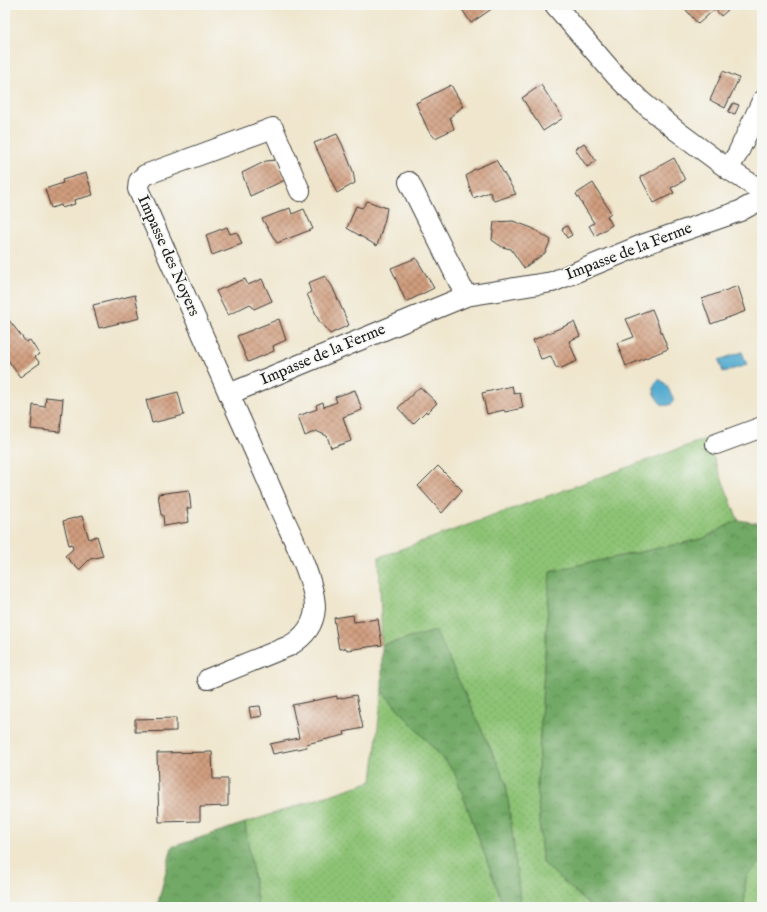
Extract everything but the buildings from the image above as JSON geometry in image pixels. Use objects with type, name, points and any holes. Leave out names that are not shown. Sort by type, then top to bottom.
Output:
[{"type":"street","points":[[555,5],[616,76],[642,102],[677,131],[728,169],[762,191]]},
{"type":"street","points":[[728,169],[738,153],[762,101]]},
{"type":"street","name":"Impasse des Noyers","points":[[230,394],[138,189],[139,181],[145,175],[273,128],[300,191]]},
{"type":"street","points":[[409,182],[466,296]]},
{"type":"street","name":"Impasse de la Ferme","points":[[230,394],[466,296],[552,282],[642,246],[740,211],[762,197]]},
{"type":"street","points":[[208,679],[297,642],[310,626],[315,609],[311,586],[300,554],[230,394]]},
{"type":"street","points":[[716,444],[762,427]]},
{"type":"green space","points":[[706,439],[738,520],[702,539],[550,571],[537,784],[542,861],[592,907],[521,907],[506,782],[436,632],[382,645],[379,557]]},
{"type":"green space","points":[[738,520],[762,524],[762,861],[746,877],[744,907],[592,907],[542,862],[537,784],[550,571],[702,539]]},
{"type":"green space","points":[[436,631],[506,782],[521,907],[504,907],[454,771],[382,691],[382,645]]},
{"type":"green space","points":[[382,691],[454,771],[504,907],[258,907],[245,823],[372,781]]},
{"type":"green space","points":[[245,823],[258,907],[157,907],[172,847]]},
{"type":"green space","points":[[762,861],[762,907],[744,907],[746,877]]},
{"type":"water","points":[[742,352],[747,365],[723,372],[719,360]]},
{"type":"water","points":[[658,380],[665,383],[672,396],[673,401],[670,404],[663,405],[660,403],[654,393],[654,386]]}]
